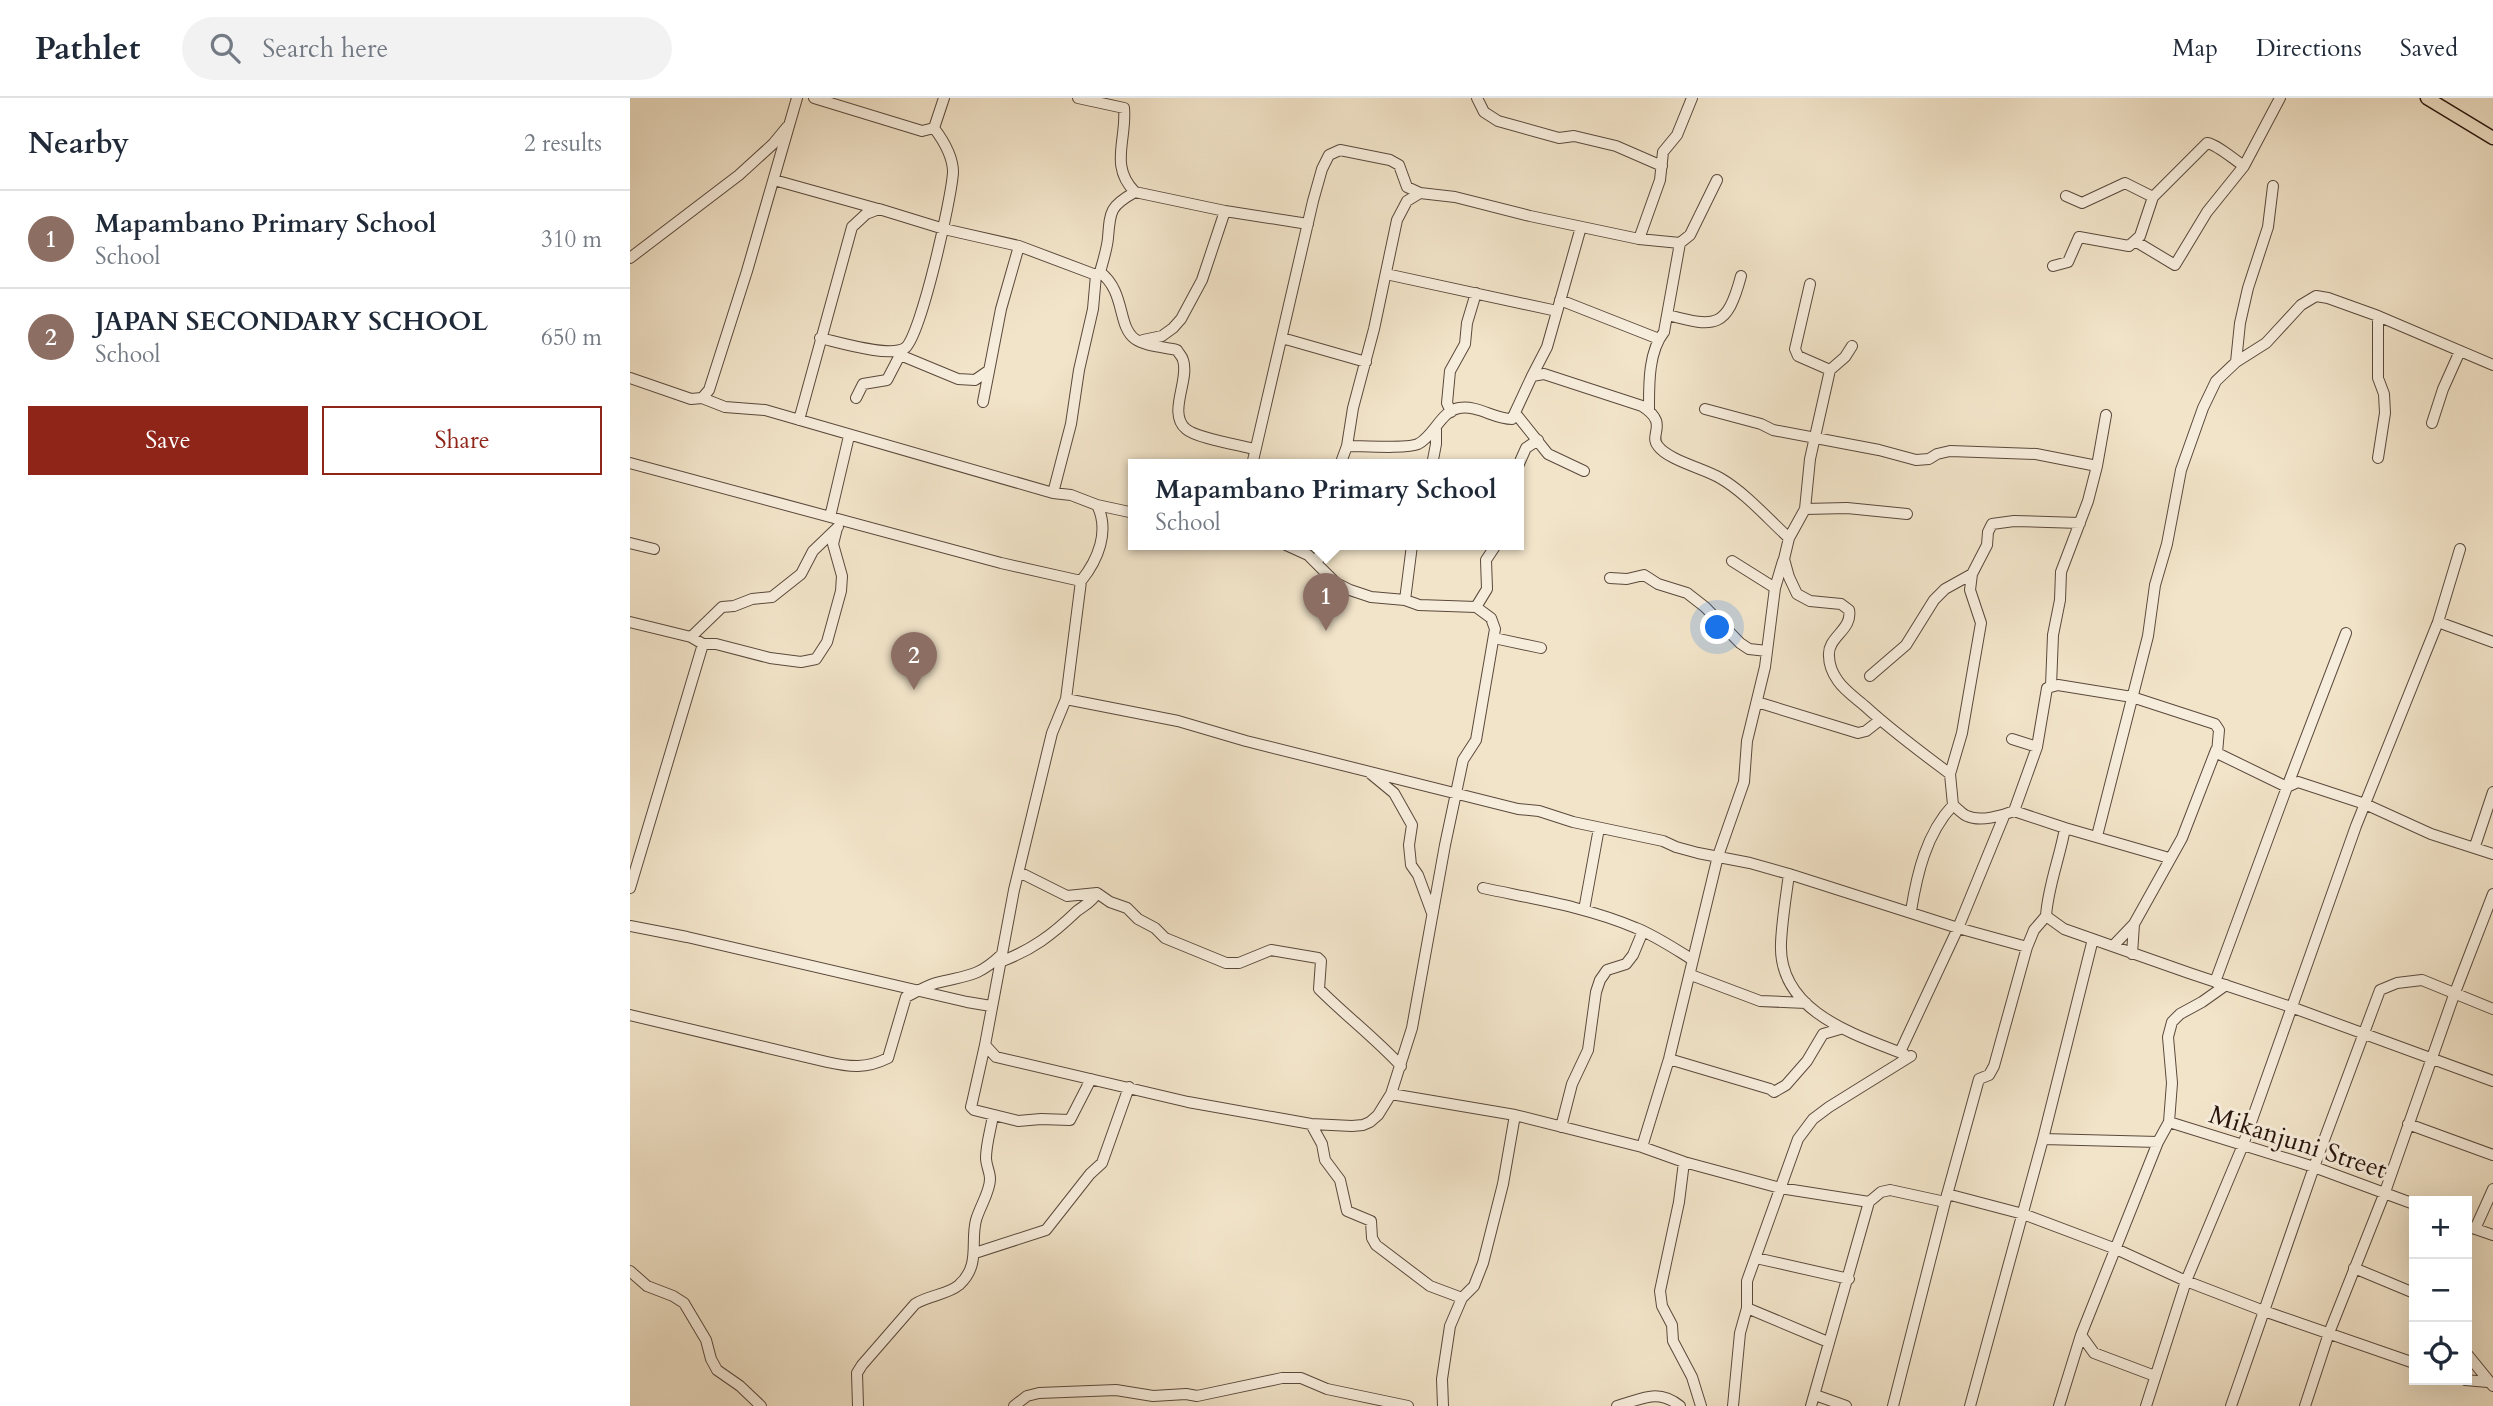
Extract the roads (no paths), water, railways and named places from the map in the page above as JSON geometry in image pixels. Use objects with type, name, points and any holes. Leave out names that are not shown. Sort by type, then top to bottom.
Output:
[{"type":"main road","points":[[2427,98],[2493,138]]},
{"type":"street","points":[[702,398],[709,390],[747,271],[797,98]]},
{"type":"street","points":[[814,98],[922,131],[934,128]]},
{"type":"street","points":[[934,128],[944,98]]},
{"type":"street","points":[[1078,98],[1124,108],[1120,170],[1126,183],[1135,192],[1225,211],[1308,224]]},
{"type":"street","points":[[1477,98],[1484,112],[1498,121],[1559,138],[1574,136],[1615,146],[1661,166]]},
{"type":"street","points":[[1639,239],[1660,180],[1663,152],[1677,135],[1692,98]]},
{"type":"street","points":[[2135,241],[2175,265],[2207,212],[2244,166],[2280,98]]},
{"type":"street","points":[[630,258],[738,176],[774,144],[790,124]]},
{"type":"street","points":[[856,398],[863,384],[887,380],[916,328],[944,229],[953,169],[944,141],[934,128]]},
{"type":"street","points":[[2053,266],[2068,262],[2079,237],[2129,246],[2140,236],[2153,197],[2207,143],[2215,145],[2244,166]]},
{"type":"street","points":[[1253,459],[1308,224],[1322,169],[1329,155],[1340,150],[1390,160],[1399,165],[1407,187],[1420,193],[1455,197],[1639,239],[1681,243]]},
{"type":"street","points":[[774,180],[944,229],[1019,246],[1098,274],[1113,285],[1126,329],[1139,341],[1177,350],[1183,360],[1184,374],[1178,411],[1179,419],[1186,429],[1201,436],[1254,449]]},
{"type":"street","points":[[1649,410],[1652,366],[1658,339],[1664,332],[1681,243],[1690,235],[1717,180]]},
{"type":"street","points":[[2066,197],[2081,203],[2125,183],[2153,197]]},
{"type":"street","points":[[2236,362],[2248,289],[2268,227],[2273,186]]},
{"type":"street","points":[[1053,493],[1071,424],[1098,274],[1108,241],[1110,214],[1120,200],[1135,192]]},
{"type":"street","points":[[1340,459],[1347,446],[1353,408],[1366,362],[1397,220],[1407,201],[1420,193]]},
{"type":"street","points":[[799,420],[852,227],[866,214],[879,209]]},
{"type":"street","points":[[1139,341],[1162,336],[1181,318],[1202,280],[1225,211]]},
{"type":"street","points":[[1347,446],[1415,446],[1458,408],[1478,409],[1503,419],[1512,419],[1547,347],[1581,227]]},
{"type":"street","points":[[983,402],[1001,309],[1019,246]]},
{"type":"street","points":[[1385,274],[1557,311]]},
{"type":"street","points":[[1668,315],[1705,325],[1719,318],[1729,312],[1741,276]]},
{"type":"street","points":[[1810,284],[1795,349],[1798,356],[1830,370]]},
{"type":"street","points":[[1451,412],[1447,403],[1450,371],[1465,344],[1467,323],[1476,293]]},
{"type":"street","points":[[2096,836],[2148,636],[2155,586],[2167,544],[2181,470],[2203,408],[2216,381],[2236,362],[2266,343],[2301,306],[2316,296],[2378,316],[2493,365]]},
{"type":"street","points":[[1560,300],[1658,339]]},
{"type":"street","points":[[2378,316],[2378,378],[2384,394],[2385,413],[2378,458]]},
{"type":"street","points":[[820,338],[887,352],[902,352],[958,379],[975,380],[988,371]]},
{"type":"street","points":[[1282,338],[1366,362]]},
{"type":"street","points":[[1642,1147],[1691,975],[1718,856],[1744,782],[1748,741],[1758,702],[1775,588],[1789,538],[1805,509],[1814,439],[1830,370],[1852,346]]},
{"type":"street","points":[[2432,423],[2460,351]]},
{"type":"street","points":[[1532,376],[1544,374],[1642,405],[1656,418],[1658,446],[1672,456],[1722,479],[1789,538]]},
{"type":"street","points":[[630,378],[691,399],[702,398],[725,407],[765,410],[849,436],[1128,512]]},
{"type":"street","points":[[1704,409],[1761,424],[1773,430],[1880,450],[1916,460],[1929,459],[1951,451],[2036,454],[2097,466]]},
{"type":"street","points":[[1516,414],[1548,454],[1584,471]]},
{"type":"street","points":[[2051,686],[2053,635],[2060,600],[2061,572],[2080,523],[2097,466],[2106,415]]},
{"type":"street","points":[[1433,459],[1436,428]]},
{"type":"street","points":[[630,622],[691,637],[703,645],[716,644],[788,661],[816,659],[827,642],[841,591],[841,569],[833,544],[849,436]]},
{"type":"street","points":[[1521,459],[1526,448],[1538,440]]},
{"type":"street","points":[[630,463],[836,521],[1081,581]]},
{"type":"street","points":[[1091,1079],[1070,1120],[1018,1121],[971,1107],[1019,872],[1052,733],[1066,699],[1081,581],[1093,566],[1101,545],[1102,515],[1097,505]]},
{"type":"street","points":[[1805,509],[1847,508],[1908,514]]},
{"type":"street","points":[[691,637],[722,607],[772,597],[801,574],[813,551],[836,521]]},
{"type":"street","points":[[1910,911],[1924,856],[1938,824],[1953,805],[1950,774],[1962,733],[1981,623],[1970,590],[1972,573],[1987,545],[1988,532],[1992,524],[2014,521],[2080,523]]},
{"type":"street","points":[[630,543],[654,549]]},
{"type":"street","points":[[2146,1406],[2186,1281],[2243,1144],[2365,804],[2438,622],[2460,549]]},
{"type":"street","points":[[985,1045],[996,1057],[1188,1102],[1311,1124],[1363,1125],[1378,1115],[1391,1094],[1401,1066],[1420,995],[1456,793],[1463,760],[1476,740],[1495,629],[1491,618],[1476,607],[1419,605],[1405,600],[1371,597],[1350,590],[1336,583],[1308,555],[1297,550]]},
{"type":"street","points":[[1317,564],[1321,550]]},
{"type":"street","points":[[1405,600],[1411,550]]},
{"type":"street","points":[[1476,607],[1487,589],[1486,560],[1493,550]]},
{"type":"street","points":[[1784,559],[1788,577],[1797,594],[1810,601],[1841,604],[1849,610],[1850,617],[1845,629],[1830,647],[1828,655],[1839,683],[1880,720],[1950,774]]},
{"type":"street","points":[[1732,561],[1775,588]]},
{"type":"street","points":[[1870,676],[1906,645],[1926,612],[1945,589],[1972,573]]},
{"type":"street","points":[[1610,578],[1627,579],[1644,575],[1658,584],[1687,593],[1705,607],[1740,643],[1749,649],[1767,650]]},
{"type":"street","points":[[2438,622],[2493,642]]},
{"type":"street","points":[[2059,1406],[2081,1335],[2158,1142],[2169,1122],[2172,1083],[2168,1037],[2172,1022],[2180,1014],[2202,1002],[2220,983],[2287,787],[2346,633]]},
{"type":"street","points":[[1494,638],[1541,648]]},
{"type":"street","points":[[630,888],[633,864],[703,645]]},
{"type":"street","points":[[1953,805],[1971,817],[2004,816],[2014,811],[2037,747],[2047,688],[2051,686],[2064,685],[2132,697],[2215,724],[2219,730],[2216,750],[2194,811],[2134,924],[2113,946]]},
{"type":"street","points":[[1066,699],[1178,721],[1368,772],[1663,841],[1698,853],[1789,874],[2027,947]]},
{"type":"street","points":[[1758,702],[1858,733],[1866,731],[1880,720]]},
{"type":"street","points":[[2012,739],[2037,747]]},
{"type":"street","points":[[2216,750],[2220,755],[2287,787],[2298,782],[2365,804],[2431,834],[2493,854]]},
{"type":"street","points":[[1368,772],[1394,793],[1408,816],[1412,825],[1410,865],[1418,874],[1433,917]]},
{"type":"street","points":[[2475,846],[2493,792]]},
{"type":"street","points":[[2014,811],[2169,858]]},
{"type":"street","points":[[1900,1052],[1958,928],[2004,816]]},
{"type":"street","points":[[1584,910],[1599,828]]},
{"type":"street","points":[[1893,1406],[1979,1079],[1989,1075],[1994,1066],[2027,947],[2034,930],[2046,916],[2065,828]]},
{"type":"street","points":[[1019,872],[1067,897],[1097,892]]},
{"type":"street","points":[[1734,1406],[1740,1333],[1747,1308],[1747,1281],[1777,1186],[1798,1139],[1813,1119],[1911,1056],[1840,1029],[1797,995],[1784,969],[1780,946],[1789,874]]},
{"type":"street","points":[[1483,888],[1584,910],[1643,931],[1693,960]]},
{"type":"street","points":[[630,1016],[827,1062],[860,1068],[874,1065],[888,1058],[906,998],[936,983],[983,971],[1001,958],[1019,955],[1047,939],[1078,910],[1092,901],[1097,892]]},
{"type":"street","points":[[1097,892],[1110,902],[1127,908],[1165,938],[1226,963],[1238,962],[1272,950],[1318,958],[1321,961],[1319,989],[1360,1024],[1366,1034],[1377,1040],[1401,1066]]},
{"type":"street","points":[[2305,1406],[2329,1333],[2385,1192],[2454,995],[2493,894]]},
{"type":"street","points":[[2046,916],[2064,929],[2291,1007],[2493,1082]]},
{"type":"street","points":[[2132,954],[2134,924]]},
{"type":"street","points":[[630,926],[991,1006]]},
{"type":"street","points":[[1561,1127],[1572,1084],[1588,1050],[1600,980],[1607,970],[1626,964],[1633,955],[1643,931]]},
{"type":"street","points":[[1970,1406],[2094,939]]},
{"type":"street","points":[[1691,975],[1760,1001],[1806,1003]]},
{"type":"street","points":[[2231,1406],[2314,1167],[2379,992],[2383,988],[2418,980],[2493,1009]]},
{"type":"street","points":[[1669,1059],[1774,1092],[1786,1085],[1807,1061],[1823,1034],[1840,1029]]},
{"type":"street","points":[[975,1253],[1046,1230],[1090,1174],[1102,1163],[1129,1087]]},
{"type":"street","points":[[1391,1094],[1515,1115],[1642,1147],[1684,1162],[1777,1186],[1869,1202]]},
{"type":"street","points":[[858,1406],[858,1373],[862,1365],[915,1304],[926,1297],[952,1290],[970,1271],[975,1253],[975,1222],[990,1180],[986,1158],[993,1115]]},
{"type":"street","points":[[1443,1406],[1443,1379],[1451,1326],[1462,1298],[1474,1286],[1483,1263],[1503,1184],[1515,1115]]},
{"type":"street","name":"Mikanjuni Street","points":[[2169,1122],[2314,1167],[2409,1202]]},
{"type":"street","points":[[1311,1124],[1322,1144],[1325,1160],[1340,1180],[1347,1211],[1371,1221],[1372,1238],[1376,1245],[1430,1286],[1462,1298]]},
{"type":"street","points":[[2408,1124],[2493,1155]]},
{"type":"street","points":[[2043,1139],[2158,1142]]},
{"type":"street","points":[[1684,1162],[1661,1291],[1662,1306],[1672,1325],[1673,1341],[1692,1377],[1701,1406]]},
{"type":"street","points":[[2472,1225],[2493,1189]]},
{"type":"street","points":[[1811,1406],[1869,1202],[1881,1192],[1891,1190],[2023,1214],[2116,1249],[2186,1281],[2264,1311],[2409,1361]]},
{"type":"street","points":[[2472,1227],[2493,1236]]},
{"type":"street","points":[[1756,1258],[1849,1279]]},
{"type":"street","points":[[2354,1268],[2409,1291]]},
{"type":"street","points":[[630,1271],[647,1286],[673,1296],[684,1304],[706,1340],[717,1370],[740,1386],[761,1406]]},
{"type":"street","points":[[1747,1308],[1828,1342]]},
{"type":"street","points":[[2081,1335],[2094,1353],[2155,1376]]},
{"type":"street","points":[[2472,1360],[2491,1384]]},
{"type":"street","points":[[1014,1406],[1027,1396],[1039,1393],[1120,1390],[1153,1396],[1197,1396],[1282,1378],[1301,1378],[1327,1389],[1408,1406]]},
{"type":"street","points":[[2472,1381],[2491,1384]]},
{"type":"street","points":[[1815,1395],[1846,1406]]},
{"type":"street","points":[[1617,1406],[1643,1398],[1663,1396],[1681,1406]]},
{"type":"place","name":"Mapambano Primary School","points":[[1326,631]]},
{"type":"place","name":"JAPAN SECONDARY SCHOOL","points":[[914,690]]}]
